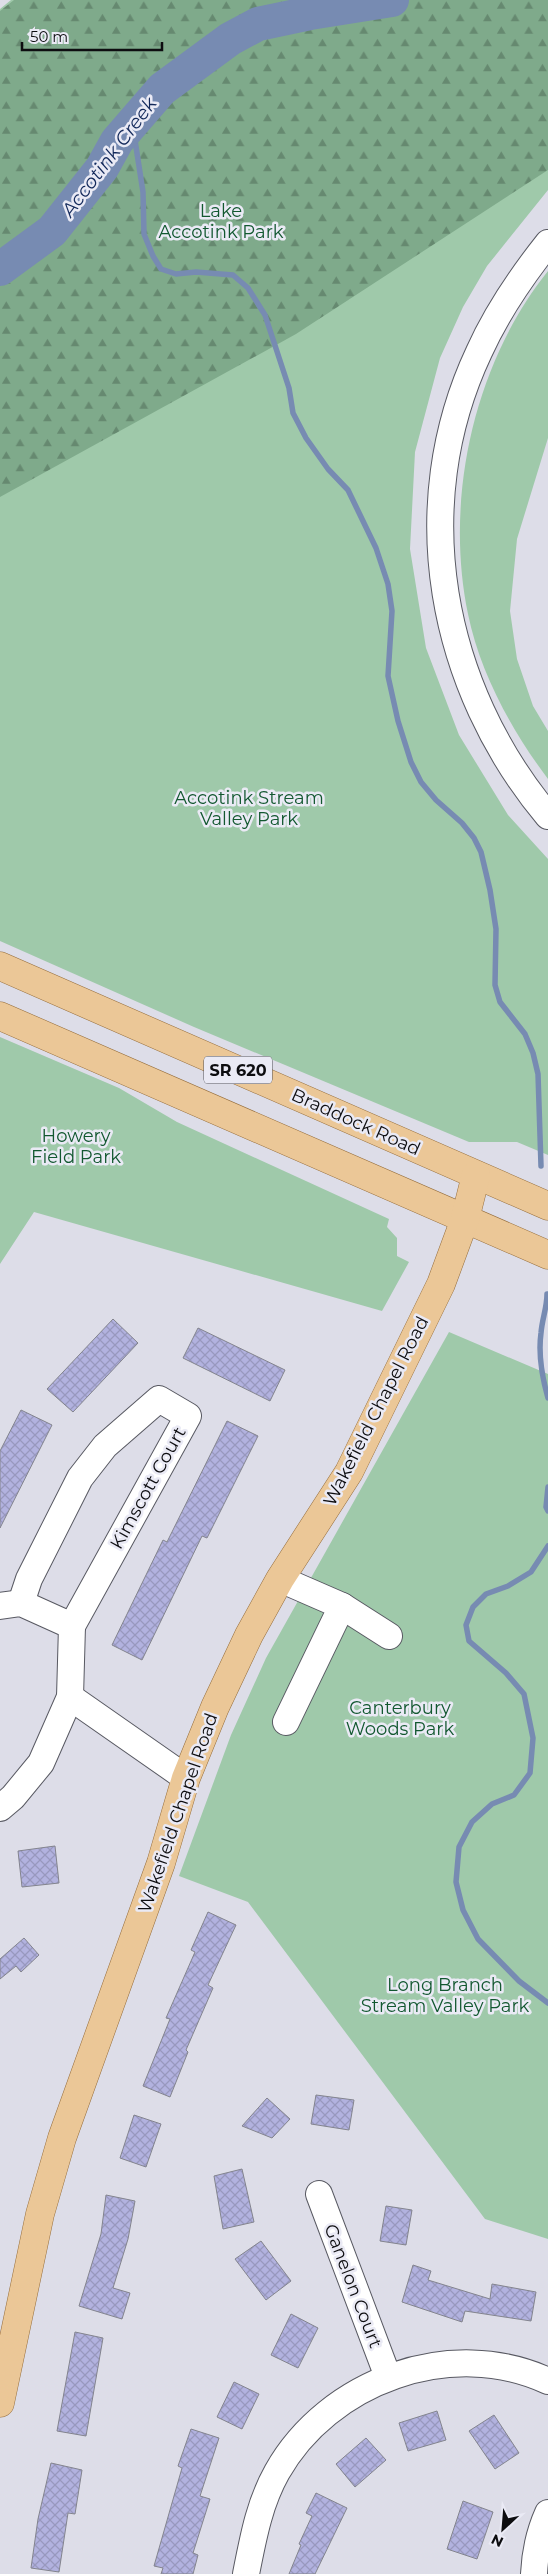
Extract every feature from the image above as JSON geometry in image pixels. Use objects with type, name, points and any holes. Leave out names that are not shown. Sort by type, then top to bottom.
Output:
[{"type":"main road","name":"Braddock Road","points":[[0,966],[548,1206]]},
{"type":"main road","name":"SR 620","points":[[0,1016],[548,1255]]},
{"type":"main road","name":"Wakefield Chapel Road","points":[[1,2398],[38,2224],[62,2138],[161,1863],[186,1778],[218,1699],[249,1635],[280,1579],[349,1472],[440,1284],[465,1219],[476,1175]]},
{"type":"street","points":[[548,243],[523,275],[498,313],[478,353],[462,395],[450,440],[443,483],[440,524],[442,569],[448,610],[458,652],[472,694],[495,742],[519,779],[548,816]]},
{"type":"street","name":"Kimscott Court","points":[[10,1605],[29,1579],[80,1478],[104,1446],[159,1398],[188,1416],[72,1626]]},
{"type":"street","points":[[280,1579],[342,1606],[389,1636]]},
{"type":"street","points":[[0,1808],[13,1797],[41,1763],[70,1697],[72,1626],[10,1605]]},
{"type":"street","points":[[286,1722],[342,1606]]},
{"type":"street","points":[[70,1697],[186,1778]]},
{"type":"street","name":"Ganelon Court","points":[[319,2194],[388,2377]]},
{"type":"street","points":[[246,2574],[263,2503],[277,2472],[296,2444],[316,2422],[342,2401],[388,2377],[415,2369],[448,2364],[480,2364],[508,2368],[548,2381]]},
{"type":"street","points":[[534,2574],[535,2553],[541,2528],[548,2513]]},
{"type":"green space","name":"Accotink Stream Valley Park","points":[[11,0],[548,0],[548,190],[487,266],[463,307],[440,358],[415,452],[410,549],[426,648],[459,735],[508,815],[548,859],[548,1155],[517,1142],[469,1142],[194,1027],[0,941],[0,9]]},
{"type":"green space","name":"Lake Accotink Park","points":[[14,0],[548,0],[548,170],[296,334],[0,497],[0,11]]},
{"type":"green space","points":[[548,271],[548,438],[517,539],[510,611],[517,659],[533,706],[548,731],[548,779],[510,721],[480,658],[468,614],[462,570],[460,525],[463,479],[471,434],[484,390],[501,347],[522,307]]},
{"type":"green space","name":"Howery Field Park","points":[[0,1037],[119,1088],[177,1122],[389,1219],[387,1227],[397,1238],[397,1256],[409,1262],[382,1311],[34,1212],[0,1264]]},
{"type":"green space","name":"Canterbury Woods Park","points":[[449,1332],[548,1374],[548,2239],[485,2219],[248,1902],[179,1876],[231,1735],[266,1658]]},
{"type":"building","points":[[113,1319],[138,1343],[73,1412],[47,1389]]},
{"type":"building","points":[[198,1328],[285,1370],[270,1401],[183,1358]]},
{"type":"building","points":[[21,1410],[52,1425],[0,1528],[0,1451]]},
{"type":"building","points":[[227,1421],[258,1436],[207,1538],[202,1536],[142,1660],[112,1645],[163,1540],[167,1542]]},
{"type":"building","points":[[55,1846],[59,1883],[22,1887],[18,1851]]},
{"type":"building","points":[[208,1912],[236,1925],[208,1985],[213,1988],[186,2050],[188,2052],[170,2097],[143,2086],[170,2019],[166,2018],[195,1952],[191,1950]]},
{"type":"building","points":[[24,1938],[39,1955],[21,1972],[16,1966],[0,1979],[0,1959]]},
{"type":"building","points":[[316,2095],[354,2100],[349,2130],[311,2124]]},
{"type":"building","points":[[267,2098],[290,2119],[272,2138],[242,2126]]},
{"type":"building","points":[[134,2115],[161,2124],[146,2167],[120,2158]]},
{"type":"building","points":[[242,2169],[254,2222],[223,2229],[214,2176]]},
{"type":"building","points":[[106,2195],[135,2201],[128,2239],[113,2288],[130,2293],[122,2319],[79,2306],[101,2234]]},
{"type":"building","points":[[386,2206],[412,2210],[406,2245],[380,2241]]},
{"type":"building","points":[[261,2241],[291,2281],[266,2300],[235,2259]]},
{"type":"building","points":[[413,2265],[431,2271],[428,2280],[490,2299],[492,2284],[536,2292],[531,2321],[465,2311],[462,2322],[402,2302]]},
{"type":"building","points":[[291,2314],[318,2328],[298,2368],[271,2355]]},
{"type":"building","points":[[75,2332],[103,2338],[86,2436],[57,2431]]},
{"type":"building","points":[[234,2382],[259,2394],[242,2429],[217,2417]]},
{"type":"building","points":[[437,2411],[446,2440],[408,2451],[399,2423]]},
{"type":"building","points":[[494,2415],[519,2453],[495,2469],[469,2431]]},
{"type":"building","points":[[191,2429],[219,2438],[200,2496],[210,2499],[193,2553],[198,2555],[193,2574],[161,2574],[163,2568],[154,2566],[182,2468],[178,2466]]},
{"type":"building","points":[[366,2438],[386,2460],[355,2487],[336,2464]]},
{"type":"building","points":[[51,2463],[82,2470],[75,2514],[68,2513],[59,2572],[31,2568],[38,2519]]},
{"type":"building","points":[[316,2493],[347,2508],[315,2574],[289,2574],[301,2545],[299,2544],[312,2516],[306,2513]]},
{"type":"building","points":[[463,2501],[493,2512],[477,2559],[447,2549]]},
{"type":"waterway","name":"Accotink Creek","points":[[0,269],[52,231],[102,168],[117,141],[162,89],[230,39],[258,24],[310,13],[392,0]]},
{"type":"waterway","points":[[132,121],[143,192],[144,234],[153,256],[161,269],[176,274],[196,272],[233,275],[248,288],[265,315],[289,388],[293,413],[306,438],[328,469],[348,490],[376,548],[388,584],[392,611],[388,676],[398,721],[411,762],[421,782],[436,800],[462,823],[474,838],[481,852],[490,890],[496,929],[495,985],[500,1002],[525,1034],[533,1053],[538,1074],[541,1166]]},
{"type":"waterway","points":[[547,1294],[540,1341],[540,1358],[548,1398]]},
{"type":"waterway","points":[[548,1487],[546,1507],[548,1511]]},
{"type":"waterway","points":[[548,1546],[531,1572],[508,1586],[486,1594],[473,1607],[466,1625],[469,1641],[506,1673],[524,1694],[533,1738],[530,1773],[514,1795],[492,1804],[472,1822],[459,1847],[456,1882],[463,1910],[478,1939],[519,1981],[548,2003]]},
{"type":"park label","name":"Long Branch Stream Valley Park","points":[[445,1995]]}]
